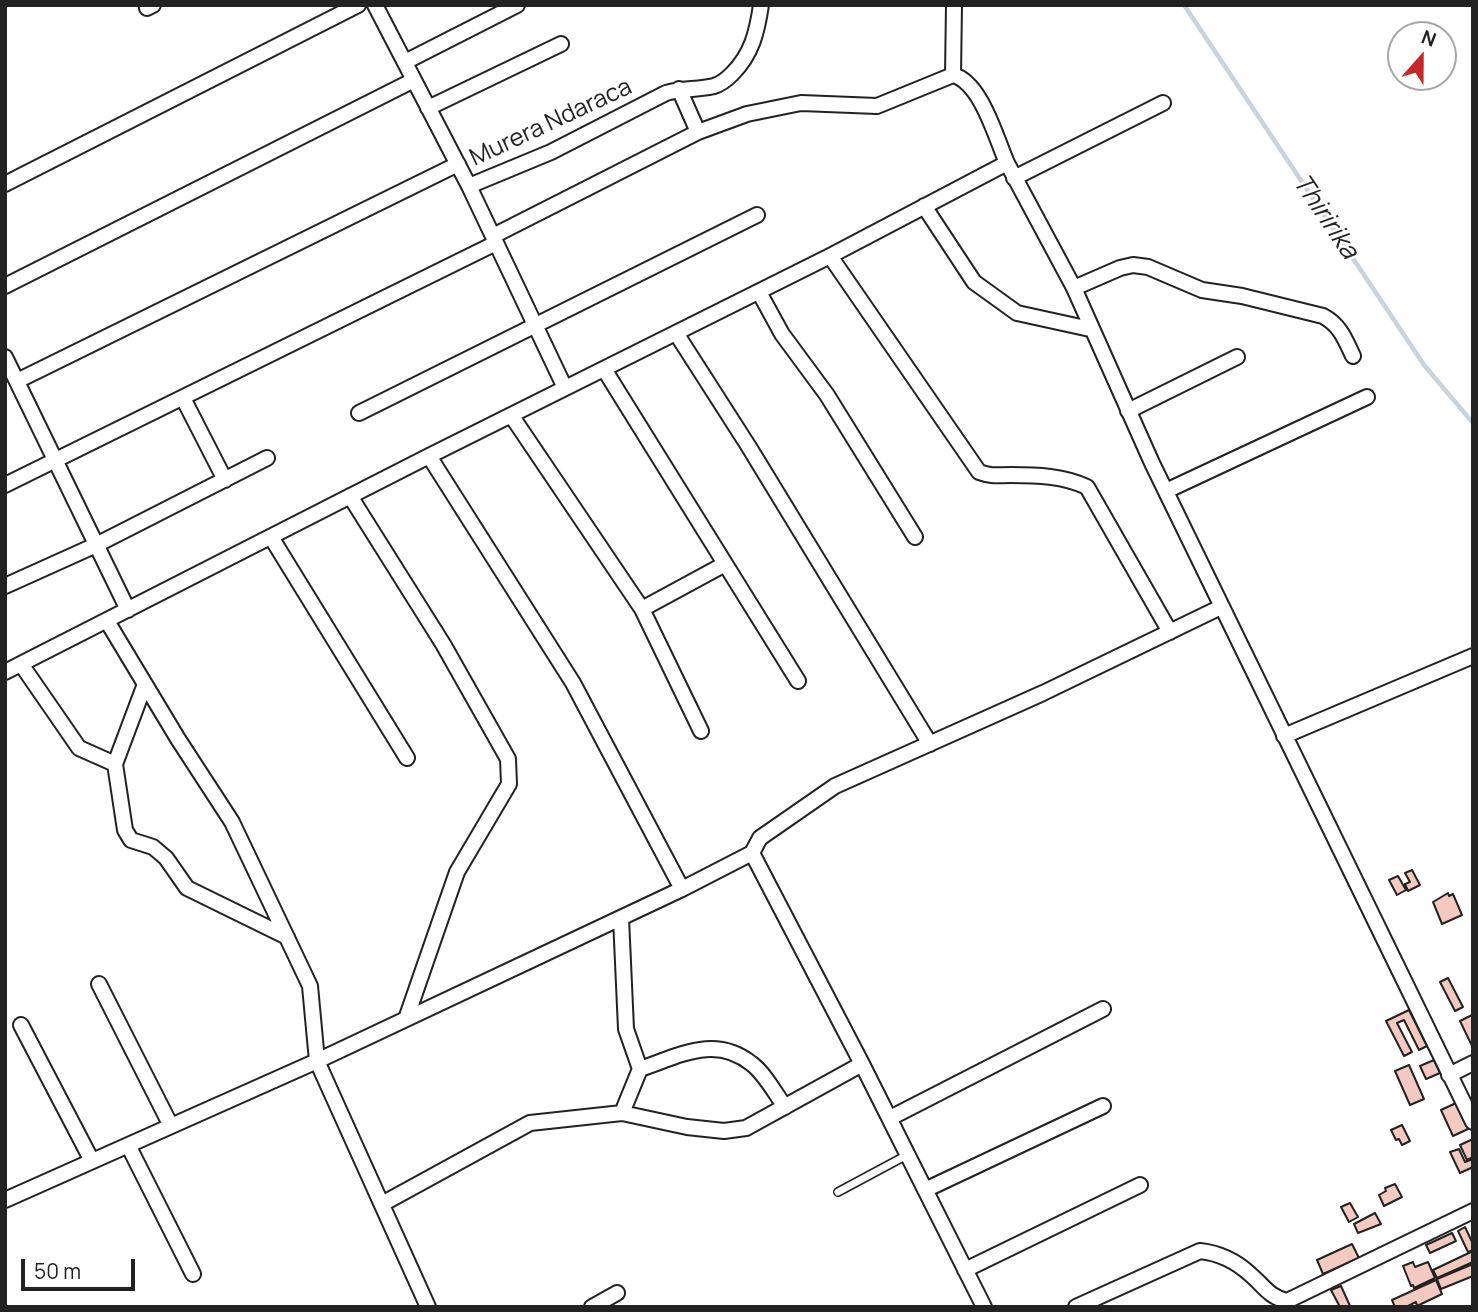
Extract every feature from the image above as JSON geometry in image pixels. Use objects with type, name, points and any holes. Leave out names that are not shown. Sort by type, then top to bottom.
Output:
[{"type":"street","points":[[5,184],[358,5]]},
{"type":"street","name":"Murera Ndaraca","points":[[375,5],[469,186],[551,152],[679,89],[715,86],[724,81],[744,62],[756,37],[761,5]]},
{"type":"street","points":[[405,62],[517,5]]},
{"type":"street","points":[[953,75],[954,5]]},
{"type":"street","points":[[428,107],[561,44]]},
{"type":"street","points":[[5,485],[495,240],[698,132],[747,114],[801,103],[877,106],[953,75],[962,77],[975,89],[1007,163],[1074,288],[1090,329],[1166,491],[1473,1122]]},
{"type":"street","points":[[5,286],[414,80]]},
{"type":"street","points":[[679,89],[698,132]]},
{"type":"street","points":[[1014,177],[1163,103]]},
{"type":"street","points":[[5,672],[830,256],[1007,163]]},
{"type":"street","points":[[17,381],[458,164]]},
{"type":"street","points":[[469,186],[565,388]]},
{"type":"street","points":[[924,206],[974,282],[1017,313],[1090,329]]},
{"type":"street","points":[[359,413],[757,215]]},
{"type":"street","points":[[830,256],[979,472],[994,477],[1009,475],[1070,478],[1087,487],[1170,632]]},
{"type":"street","points":[[1074,288],[1120,268],[1133,265],[1148,267],[1202,290],[1242,296],[1323,316],[1335,322],[1353,356]]},
{"type":"street","points":[[758,292],[782,334],[827,395],[915,537]]},
{"type":"street","points":[[676,333],[749,447],[930,744]]},
{"type":"street","points":[[5,357],[128,610]]},
{"type":"street","points":[[1128,411],[1237,357]]},
{"type":"street","points":[[604,369],[798,681]]},
{"type":"street","points":[[1166,491],[1367,397]]},
{"type":"street","points":[[183,398],[225,480]]},
{"type":"street","points":[[511,415],[642,609],[701,731]]},
{"type":"street","points":[[429,456],[572,683],[682,889]]},
{"type":"street","points":[[5,586],[96,545],[267,458]]},
{"type":"street","points":[[350,496],[443,644],[508,759],[509,784],[457,872],[406,1019]]},
{"type":"street","points":[[271,537],[407,758]]},
{"type":"street","points":[[642,609],[725,564]]},
{"type":"street","points":[[5,1200],[317,1061],[682,889],[752,853],[760,838],[835,786],[1043,694],[1222,607]]},
{"type":"street","points":[[107,621],[232,822],[310,986],[317,1061],[428,1307]]},
{"type":"street","points":[[1284,736],[1473,656]]},
{"type":"street","points":[[21,664],[79,748],[115,765]]},
{"type":"street","points":[[145,684],[115,765],[125,830],[131,840],[153,847],[166,858],[187,888],[287,937]]},
{"type":"street","points":[[752,853],[890,1118],[984,1307]]},
{"type":"street","points":[[621,918],[626,1029],[640,1069],[622,1113]]},
{"type":"street","points":[[99,984],[171,1126]]},
{"type":"street","points":[[890,1118],[1103,1009]]},
{"type":"street","points":[[21,1025],[92,1161]]},
{"type":"street","points":[[640,1069],[705,1047],[728,1049],[753,1065],[785,1107]]},
{"type":"street","points":[[1449,1075],[1473,1063]]},
{"type":"street","points":[[382,1204],[530,1122],[622,1113],[687,1127],[724,1131],[746,1128],[862,1064]]},
{"type":"street","points":[[925,1190],[1102,1106]]},
{"type":"street","points":[[128,1145],[193,1274]]},
{"type":"street","points":[[965,1270],[1140,1185]]},
{"type":"street","points":[[1076,1307],[1200,1251],[1219,1253],[1250,1273],[1273,1298],[1287,1301],[1473,1211]]},
{"type":"street","points":[[592,1307],[617,1293]]},
{"type":"lane","points":[[838,1192],[908,1155]]},
{"type":"building","points":[[1412,870],[1420,885],[1408,891],[1405,884],[1410,882],[1405,873]]},
{"type":"building","points":[[1398,876],[1406,890],[1397,895],[1389,880]]},
{"type":"building","points":[[1448,893],[1449,896],[1453,894],[1462,915],[1442,924],[1433,902]]},
{"type":"building","points":[[1448,978],[1463,1007],[1455,1011],[1440,982]]},
{"type":"building","points":[[1409,1010],[1427,1046],[1419,1050],[1404,1020],[1397,1023],[1412,1052],[1404,1056],[1386,1021]]},
{"type":"building","points":[[1473,1016],[1473,1048],[1460,1021]]},
{"type":"building","points":[[1434,1060],[1440,1073],[1426,1079],[1420,1066]]},
{"type":"building","points":[[1409,1065],[1424,1099],[1410,1105],[1395,1071]]},
{"type":"building","points":[[1456,1103],[1468,1129],[1453,1136],[1441,1110]]},
{"type":"building","points":[[1402,1125],[1410,1141],[1402,1145],[1391,1130]]},
{"type":"building","points":[[1473,1139],[1473,1157],[1467,1160],[1460,1145]]},
{"type":"building","points":[[1459,1149],[1465,1162],[1473,1159],[1473,1167],[1460,1173],[1450,1152]]},
{"type":"building","points":[[1395,1184],[1402,1197],[1384,1206],[1379,1195],[1386,1191],[1385,1188]]},
{"type":"building","points":[[1350,1203],[1358,1217],[1349,1222],[1341,1207]]},
{"type":"building","points":[[1375,1213],[1381,1224],[1358,1233],[1354,1224]]},
{"type":"building","points":[[1465,1227],[1473,1244],[1473,1250],[1468,1252],[1458,1231]]},
{"type":"building","points":[[1452,1233],[1456,1241],[1430,1253],[1426,1245]]},
{"type":"building","points":[[1352,1244],[1359,1258],[1323,1274],[1317,1260]]},
{"type":"building","points":[[1473,1251],[1473,1262],[1437,1278],[1433,1270]]},
{"type":"building","points":[[1413,1262],[1415,1267],[1428,1262],[1435,1278],[1414,1288],[1411,1286],[1403,1266]]},
{"type":"building","points":[[1473,1264],[1473,1276],[1441,1289],[1437,1279]]},
{"type":"building","points":[[1436,1280],[1442,1294],[1417,1306],[1416,1302],[1406,1307],[1395,1307],[1392,1300]]},
{"type":"building","points":[[1341,1286],[1350,1306],[1340,1307],[1331,1290]]},
{"type":"waterway","name":"Thiririka","points":[[1184,5],[1424,365],[1473,423]]}]
